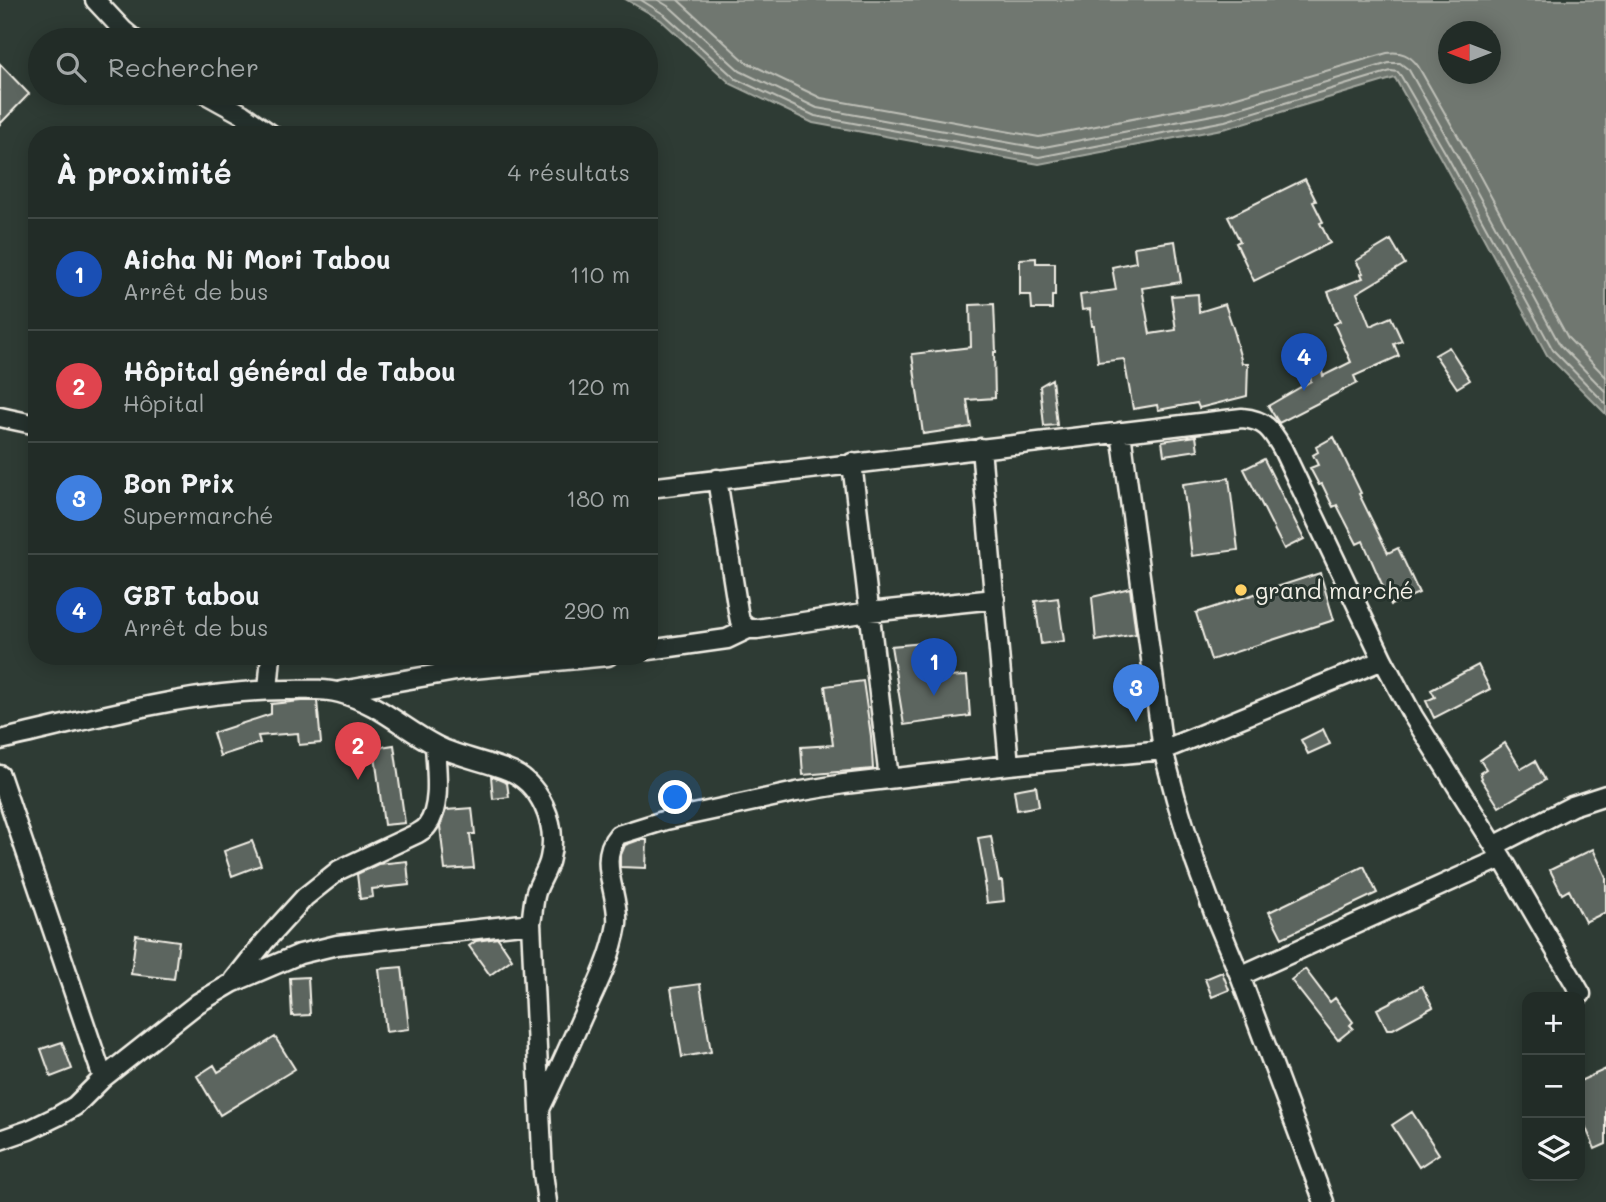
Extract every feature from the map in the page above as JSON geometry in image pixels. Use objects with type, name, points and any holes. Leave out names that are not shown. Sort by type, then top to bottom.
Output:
[{"type":"street","points":[[95,0],[121,28]]},
{"type":"street","points":[[226,105],[262,126]]},
{"type":"street","points":[[0,418],[28,423]]},
{"type":"street","points":[[658,487],[1242,418],[1256,419],[1266,426],[1282,449],[1383,660],[1413,716],[1498,852],[1580,992]]},
{"type":"street","points":[[1121,432],[1163,750],[1195,861],[1324,1202]]},
{"type":"street","points":[[981,449],[1009,765]]},
{"type":"street","points":[[852,463],[889,779]]},
{"type":"street","points":[[717,479],[740,621],[748,629]]},
{"type":"street","points":[[658,649],[727,639],[748,629],[869,612],[995,599]]},
{"type":"street","points":[[540,1109],[600,979],[614,942],[617,918],[609,872],[610,853],[613,841],[618,835],[666,820],[796,792],[1009,765],[1163,750],[1383,660]]},
{"type":"street","points":[[268,690],[270,665]]},
{"type":"street","points":[[0,740],[176,701],[268,690],[336,692],[462,670],[514,665]]},
{"type":"street","points":[[336,692],[377,707],[435,745],[518,775],[542,799],[552,838],[551,856],[536,892],[531,923],[543,1173],[547,1202]]},
{"type":"street","points":[[232,983],[305,897],[339,870],[418,833],[428,825],[436,806],[435,745]]},
{"type":"street","points":[[0,775],[103,1078]]},
{"type":"street","points":[[1240,976],[1498,852],[1572,806],[1606,795]]},
{"type":"street","points":[[0,1140],[29,1130],[75,1105],[103,1078],[198,1003],[232,983],[300,954],[337,945],[531,923]]},
{"type":"water","points":[[627,0],[1606,0],[1606,414],[1547,355],[1395,78],[1227,128],[1039,164],[813,123],[731,84],[661,20]]},
{"type":"building","points":[[0,64],[28,95],[0,124]]},
{"type":"building","points":[[1305,179],[1316,201],[1313,202],[1330,243],[1254,281],[1236,243],[1240,241],[1228,217]]},
{"type":"building","points":[[1391,240],[1405,264],[1357,293],[1370,326],[1391,317],[1402,341],[1394,344],[1399,356],[1354,376],[1357,383],[1279,423],[1268,406],[1311,381],[1304,351],[1317,347],[1323,376],[1351,362],[1334,324],[1340,321],[1328,292],[1363,278],[1356,261]]},
{"type":"building","points":[[1175,241],[1181,282],[1142,288],[1150,334],[1176,330],[1171,296],[1198,294],[1199,312],[1225,304],[1242,363],[1248,363],[1247,396],[1199,408],[1197,403],[1158,410],[1157,405],[1133,409],[1124,359],[1098,362],[1090,309],[1082,310],[1080,295],[1116,290],[1112,267],[1136,262],[1134,247]]},
{"type":"building","points":[[1036,258],[1036,263],[1055,263],[1055,296],[1052,296],[1052,309],[1032,309],[1031,295],[1020,295],[1020,259]]},
{"type":"building","points":[[994,304],[995,398],[967,400],[971,427],[923,434],[912,354],[971,347],[970,305]]},
{"type":"building","points":[[1449,347],[1470,380],[1457,388],[1435,355]]},
{"type":"building","points":[[1052,379],[1057,425],[1044,426],[1040,386]]},
{"type":"building","points":[[1196,436],[1198,450],[1164,455],[1162,441]]},
{"type":"building","points":[[1334,437],[1388,553],[1398,548],[1419,593],[1391,605],[1363,541],[1357,544],[1337,505],[1333,507],[1322,484],[1319,485],[1310,468],[1318,465],[1313,455],[1318,452],[1316,447]]},
{"type":"building","points":[[1264,459],[1304,539],[1284,549],[1244,469]]},
{"type":"building","points":[[1229,478],[1238,550],[1192,556],[1183,484]]},
{"type":"building","points":[[1320,573],[1334,620],[1211,660],[1196,613]]},
{"type":"building","points":[[1130,588],[1136,634],[1096,641],[1092,597]]},
{"type":"building","points":[[1058,598],[1064,641],[1041,644],[1035,601]]},
{"type":"building","points":[[924,643],[946,677],[967,676],[970,716],[904,725],[891,646]]},
{"type":"building","points":[[1478,665],[1490,689],[1434,718],[1426,701],[1435,697],[1431,690]]},
{"type":"building","points":[[863,681],[873,769],[803,775],[801,747],[833,745],[825,686]]},
{"type":"building","points":[[317,701],[321,743],[299,745],[298,733],[258,736],[260,743],[220,756],[213,733],[271,714],[271,704]]},
{"type":"building","points":[[1323,729],[1330,744],[1308,754],[1301,740]]},
{"type":"building","points":[[1505,743],[1521,769],[1535,761],[1545,780],[1499,807],[1481,779],[1480,773],[1486,769],[1480,760]]},
{"type":"building","points":[[394,745],[405,823],[384,825],[374,748]]},
{"type":"building","points":[[491,776],[507,783],[509,797],[493,799]]},
{"type":"building","points":[[1036,786],[1039,806],[1017,810],[1014,790]]},
{"type":"building","points":[[472,808],[475,834],[470,834],[474,868],[445,870],[440,826],[446,810]]},
{"type":"building","points":[[991,836],[1004,901],[987,903],[978,838]]},
{"type":"building","points":[[647,840],[646,868],[620,867],[620,857],[625,845]]},
{"type":"building","points":[[252,841],[261,865],[232,876],[224,851]]},
{"type":"building","points":[[1593,849],[1606,877],[1606,912],[1585,922],[1569,890],[1562,894],[1550,870]]},
{"type":"building","points":[[407,861],[409,885],[372,889],[373,897],[360,899],[357,874],[378,864]]},
{"type":"building","points":[[1364,866],[1377,893],[1282,938],[1269,912]]},
{"type":"building","points":[[136,935],[179,941],[174,979],[131,974]]},
{"type":"building","points":[[498,938],[512,959],[490,975],[469,946],[476,941]]},
{"type":"building","points":[[402,967],[409,1029],[386,1032],[379,969]]},
{"type":"building","points":[[1305,969],[1330,1002],[1335,998],[1353,1022],[1350,1025],[1353,1028],[1338,1040],[1291,980]]},
{"type":"building","points":[[1222,972],[1229,990],[1212,997],[1205,979]]},
{"type":"building","points":[[308,977],[310,1015],[292,1016],[290,978]]},
{"type":"building","points":[[700,984],[711,1052],[682,1057],[671,988]]},
{"type":"building","points":[[1422,986],[1433,1007],[1393,1029],[1387,1029],[1377,1009]]},
{"type":"building","points":[[275,1037],[295,1069],[220,1115],[197,1076],[214,1065],[218,1072]]},
{"type":"building","points":[[62,1042],[72,1069],[51,1077],[41,1049]]},
{"type":"building","points":[[1606,1069],[1606,1144],[1595,1149],[1585,1126],[1585,1079]]},
{"type":"building","points":[[1412,1112],[1439,1154],[1419,1167],[1392,1125]]},
{"type":"place","name":"GBT tabou","points":[[1304,391]]},
{"type":"place","name":"grand marché","points":[[1241,590]]},
{"type":"place","name":"Aicha Ni Mori Tabou","points":[[934,696]]},
{"type":"place","name":"Bon Prix","points":[[1136,722]]},
{"type":"place","name":"Hôpital général de Tabou","points":[[358,780]]}]
